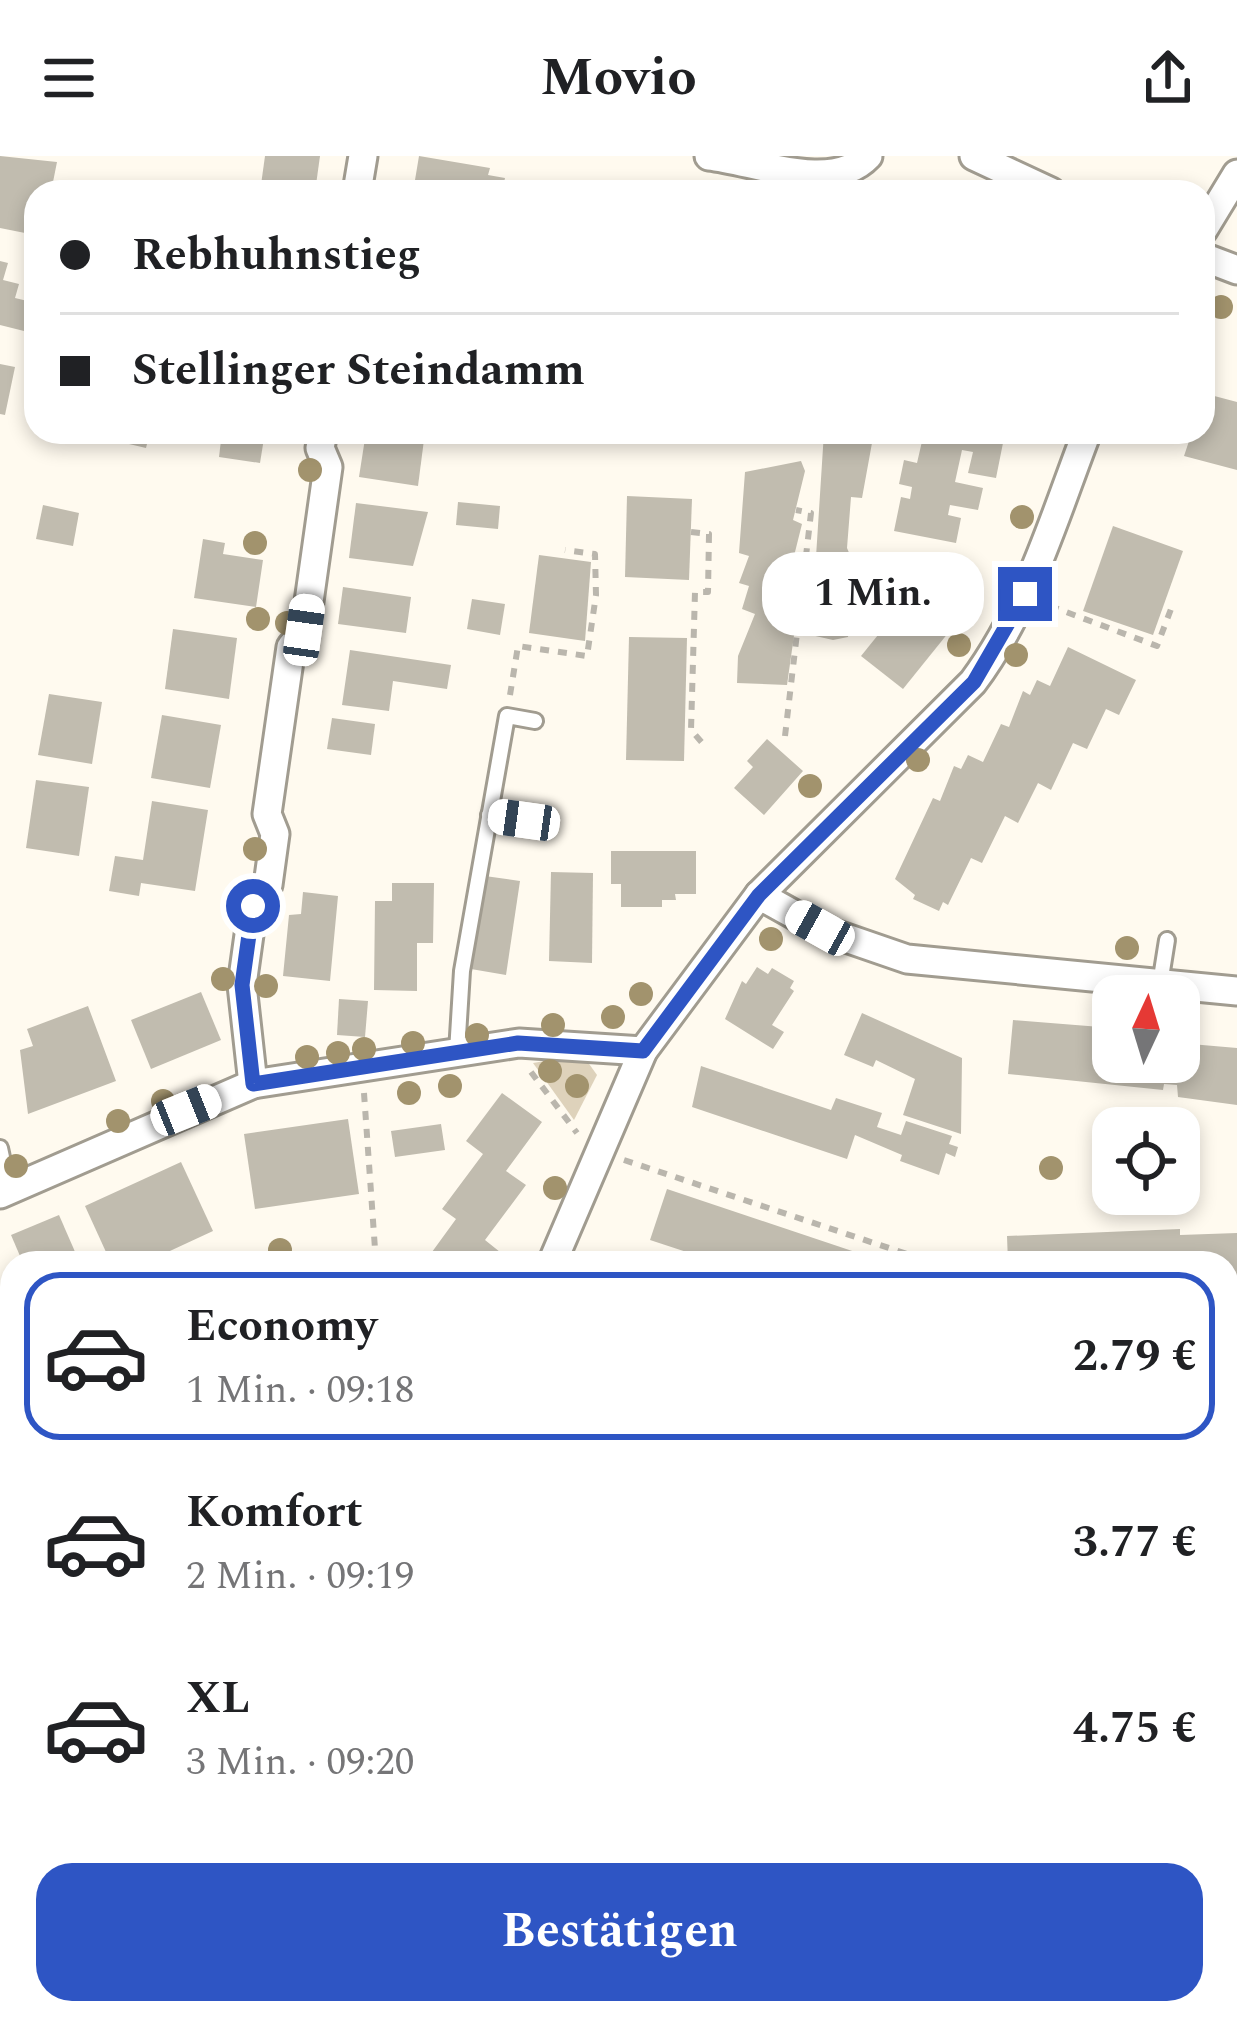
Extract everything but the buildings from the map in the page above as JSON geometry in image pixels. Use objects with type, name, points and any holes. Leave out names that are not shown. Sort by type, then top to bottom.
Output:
[{"type":"street","points":[[710,156],[828,174],[852,170],[868,156]]},
{"type":"street","points":[[974,156],[1025,180]]},
{"type":"street","points":[[1215,210],[1237,174]]},
{"type":"street","points":[[253,1084],[242,985],[253,906],[268,885],[274,834],[267,814],[291,647],[304,630],[328,466],[320,444]]},
{"type":"street","points":[[557,1251],[596,1150],[643,1051],[759,895],[974,682],[1025,594],[1082,444]]},
{"type":"street","points":[[759,895],[820,928],[907,959],[1092,977]]},
{"type":"street","points":[[1200,988],[1237,991]]},
{"type":"street","points":[[4,1192],[253,1084],[518,1043],[643,1051]]},
{"type":"lane","points":[[457,1052],[461,971],[507,716],[535,721]]},
{"type":"lane","points":[[489,815],[524,820]]},
{"type":"lane","points":[[1161,975],[1167,940]]},
{"type":"lane","points":[[0,1148],[4,1192]]},
{"type":"path","points":[[785,736],[811,513],[796,510]]},
{"type":"path","points":[[691,532],[709,534],[708,592],[694,592],[691,730],[705,746]]},
{"type":"path","points":[[507,716],[518,646],[587,656],[596,554],[565,550]]},
{"type":"path","points":[[1025,594],[1157,646],[1171,609]]},
{"type":"path","points":[[518,1043],[530,1070],[572,1129],[596,1150],[898,1251]]},
{"type":"path","points":[[362,1066],[375,1251]]},
{"type":"shaded area","points":[[568,1057],[587,1061],[597,1075],[574,1120],[533,1063]]},
{"type":"route","points":[[253,906],[242,985],[253,1084],[518,1043],[643,1051],[759,895],[851,798],[974,682],[1025,594]]}]
